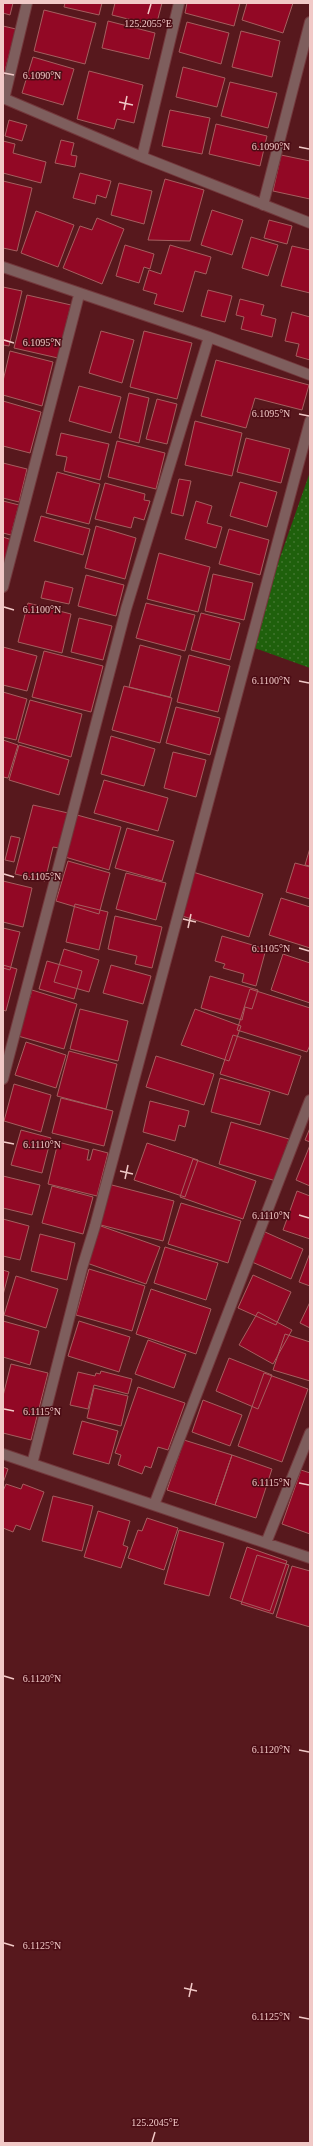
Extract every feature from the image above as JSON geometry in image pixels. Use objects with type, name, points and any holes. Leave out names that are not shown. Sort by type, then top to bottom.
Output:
[{"type":"street","points":[[27,3],[4,98],[142,157],[310,223]]},
{"type":"street","points":[[142,157],[179,3]]},
{"type":"street","points":[[263,205],[310,22]]},
{"type":"street","points":[[3,267],[79,295],[209,337],[310,375]]},
{"type":"street","points":[[3,587],[79,295]]},
{"type":"street","points":[[3,1079],[126,609],[209,337]]},
{"type":"street","points":[[32,1464],[82,1268],[101,1204],[310,421]]},
{"type":"street","points":[[154,1505],[310,1100]]},
{"type":"street","points":[[266,1543],[310,1433]]},
{"type":"street","points":[[3,1454],[310,1558]]},
{"type":"green space","points":[[310,472],[310,668],[249,646]]},
{"type":"building","points":[[3,3],[13,3],[10,15],[3,13]]},
{"type":"building","points":[[65,3],[102,3],[99,15],[64,7]]},
{"type":"building","points":[[115,3],[162,3],[156,26],[112,15]]},
{"type":"building","points":[[187,3],[240,3],[234,26],[185,13]]},
{"type":"building","points":[[247,3],[293,3],[283,33],[242,20]]},
{"type":"building","points":[[44,10],[96,23],[85,64],[34,51]]},
{"type":"building","points":[[108,21],[155,33],[149,59],[102,48]]},
{"type":"building","points":[[187,22],[229,33],[221,64],[179,52]]},
{"type":"building","points":[[3,26],[16,29],[4,75],[3,75]]},
{"type":"building","points":[[241,31],[280,41],[272,77],[232,67]]},
{"type":"building","points":[[33,57],[74,69],[63,105],[22,93]]},
{"type":"building","points":[[183,67],[225,78],[217,107],[176,97]]},
{"type":"building","points":[[89,71],[143,85],[134,123],[117,119],[114,129],[77,119]]},
{"type":"building","points":[[230,82],[277,93],[268,128],[221,116]]},
{"type":"building","points":[[170,110],[210,118],[202,154],[162,146]]},
{"type":"building","points":[[9,120],[27,125],[22,141],[5,136]]},
{"type":"building","points":[[216,124],[267,136],[260,166],[209,154]]},
{"type":"building","points":[[61,140],[74,143],[71,155],[77,156],[75,167],[55,163]]},
{"type":"building","points":[[3,141],[15,144],[13,153],[46,162],[41,183],[3,173]]},
{"type":"building","points":[[281,155],[310,161],[310,199],[273,191]]},
{"type":"building","points":[[80,173],[111,181],[106,198],[97,195],[95,204],[73,198]]},
{"type":"building","points":[[165,179],[204,190],[190,241],[148,240]]},
{"type":"building","points":[[3,181],[32,188],[17,251],[3,248]]},
{"type":"building","points":[[119,183],[152,191],[144,224],[111,215]]},
{"type":"building","points":[[212,210],[243,220],[232,255],[201,245]]},
{"type":"building","points":[[36,211],[74,225],[58,267],[21,253]]},
{"type":"building","points":[[97,218],[124,229],[102,284],[63,268],[80,226],[92,230]]},
{"type":"building","points":[[269,220],[292,226],[287,244],[264,238]]},
{"type":"building","points":[[251,237],[278,245],[268,276],[242,268]]},
{"type":"building","points":[[125,245],[154,254],[150,269],[144,267],[139,283],[116,276]]},
{"type":"building","points":[[170,245],[211,257],[206,274],[195,271],[183,312],[154,304],[157,294],[143,290],[149,270],[161,274]]},
{"type":"building","points":[[292,246],[310,250],[310,293],[281,286]]},
{"type":"building","points":[[3,287],[22,291],[9,346],[3,345]]},
{"type":"building","points":[[208,290],[232,296],[225,322],[201,316]]},
{"type":"building","points":[[27,295],[71,305],[58,358],[14,348]]},
{"type":"building","points":[[240,299],[264,305],[261,315],[276,319],[272,337],[241,329],[244,317],[236,315]]},
{"type":"building","points":[[292,312],[310,317],[310,360],[296,356],[299,344],[285,341]]},
{"type":"building","points":[[101,331],[134,340],[122,383],[89,373]]},
{"type":"building","points":[[144,331],[192,343],[177,399],[130,387]]},
{"type":"building","points":[[10,351],[53,362],[42,406],[3,395],[3,381]]},
{"type":"building","points":[[216,360],[309,385],[302,410],[255,398],[246,428],[201,416]]},
{"type":"building","points":[[79,386],[121,397],[111,433],[69,421]]},
{"type":"building","points":[[129,393],[149,398],[139,443],[119,438]]},
{"type":"building","points":[[157,399],[177,404],[167,444],[146,439]]},
{"type":"building","points":[[3,401],[41,412],[30,453],[3,446]]},
{"type":"building","points":[[195,421],[242,433],[232,476],[185,465]]},
{"type":"building","points":[[61,433],[109,444],[100,480],[64,471],[67,457],[56,455]]},
{"type":"building","points":[[246,438],[290,449],[281,483],[237,472]]},
{"type":"building","points":[[117,441],[165,453],[156,489],[108,477]]},
{"type":"building","points":[[3,463],[27,469],[19,502],[3,498]]},
{"type":"building","points":[[57,472],[100,484],[89,524],[46,513]]},
{"type":"building","points":[[179,479],[191,481],[183,516],[171,513]]},
{"type":"building","points":[[240,482],[277,492],[267,527],[230,516]]},
{"type":"building","points":[[105,483],[145,494],[144,500],[150,501],[144,520],[134,517],[131,528],[95,519]]},
{"type":"building","points":[[3,501],[19,505],[11,535],[3,533]]},
{"type":"building","points":[[196,501],[212,506],[207,523],[222,527],[216,548],[185,539]]},
{"type":"building","points":[[41,516],[90,529],[83,555],[34,541]]},
{"type":"building","points":[[96,526],[136,538],[125,579],[85,568]]},
{"type":"building","points":[[229,529],[269,540],[260,575],[219,564]]},
{"type":"building","points":[[3,537],[12,540],[3,571]]},
{"type":"building","points":[[159,553],[210,567],[198,612],[147,599]]},
{"type":"building","points":[[213,574],[253,583],[244,620],[205,611]]},
{"type":"building","points":[[86,575],[124,585],[116,616],[78,606]]},
{"type":"building","points":[[45,581],[73,588],[69,604],[41,598]]},
{"type":"building","points":[[28,603],[71,614],[62,653],[18,642]]},
{"type":"building","points":[[146,603],[195,615],[185,651],[136,638]]},
{"type":"building","points":[[201,613],[240,623],[230,660],[191,650]]},
{"type":"building","points":[[79,618],[112,626],[103,660],[71,652]]},
{"type":"building","points":[[140,645],[181,656],[170,697],[129,687]]},
{"type":"building","points":[[3,647],[37,656],[27,691],[3,685]]},
{"type":"building","points":[[44,651],[103,666],[91,712],[32,697]]},
{"type":"building","points":[[189,655],[230,666],[218,712],[177,702]]},
{"type":"building","points":[[124,686],[172,698],[160,743],[112,730]]},
{"type":"building","points":[[3,692],[27,699],[16,740],[3,737]]},
{"type":"building","points":[[30,700],[82,714],[71,757],[18,742]]},
{"type":"building","points":[[176,707],[220,718],[210,755],[166,743]]},
{"type":"building","points":[[111,736],[155,749],[144,786],[101,774]]},
{"type":"building","points":[[3,740],[18,745],[8,778],[3,777]]},
{"type":"building","points":[[19,745],[69,760],[59,795],[9,780]]},
{"type":"building","points":[[173,752],[206,760],[196,797],[164,788]]},
{"type":"building","points":[[104,780],[168,798],[158,831],[94,813]]},
{"type":"building","points":[[33,805],[68,813],[59,848],[53,847],[45,881],[15,874]]},
{"type":"building","points":[[77,815],[121,827],[109,870],[65,857]]},
{"type":"building","points":[[127,828],[174,841],[162,881],[115,868]]},
{"type":"building","points":[[11,836],[20,838],[14,862],[5,860]]},
{"type":"building","points":[[310,848],[310,866],[305,865]]},
{"type":"building","points":[[68,861],[110,873],[99,914],[56,901]]},
{"type":"building","points":[[295,863],[310,867],[310,899],[286,892]]},
{"type":"building","points":[[193,872],[263,894],[249,937],[179,915]]},
{"type":"building","points":[[126,873],[166,883],[156,920],[116,909]]},
{"type":"building","points":[[3,881],[32,888],[23,927],[3,922]]},
{"type":"building","points":[[281,898],[310,907],[310,948],[269,935]]},
{"type":"building","points":[[75,904],[108,912],[99,950],[66,942]]},
{"type":"building","points":[[115,916],[162,927],[152,968],[135,964],[137,956],[108,949]]},
{"type":"building","points":[[3,928],[20,932],[10,970],[3,968]]},
{"type":"building","points":[[222,936],[266,949],[256,986],[242,982],[244,974],[223,968],[225,964],[215,961]]},
{"type":"building","points":[[64,949],[99,960],[89,992],[54,982]]},
{"type":"building","points":[[283,954],[310,963],[310,1003],[271,990]]},
{"type":"building","points":[[47,961],[82,971],[74,999],[39,989]]},
{"type":"building","points":[[3,965],[17,969],[6,1011],[3,1010]]},
{"type":"building","points":[[111,965],[151,976],[143,1004],[103,993]]},
{"type":"building","points":[[210,976],[258,990],[252,1009],[245,1007],[242,1020],[201,1008]]},
{"type":"building","points":[[250,989],[310,1008],[310,1045],[307,1052],[237,1030]]},
{"type":"building","points":[[32,990],[77,1004],[64,1049],[18,1036]]},
{"type":"building","points":[[80,1009],[128,1021],[118,1061],[70,1049]]},
{"type":"building","points":[[195,1009],[241,1026],[229,1061],[181,1045]]},
{"type":"building","points":[[233,1035],[301,1056],[288,1095],[220,1074]]},
{"type":"building","points":[[26,1042],[66,1055],[56,1088],[15,1075]]},
{"type":"building","points":[[69,1051],[117,1064],[106,1109],[57,1096]]},
{"type":"building","points":[[156,1056],[214,1074],[204,1105],[146,1087]]},
{"type":"building","points":[[220,1078],[270,1092],[260,1125],[211,1112]]},
{"type":"building","points":[[14,1084],[51,1095],[41,1132],[4,1121]]},
{"type":"building","points":[[61,1098],[113,1111],[104,1146],[52,1133]]},
{"type":"building","points":[[150,1101],[189,1111],[185,1127],[179,1125],[175,1141],[143,1132]]},
{"type":"building","points":[[231,1122],[289,1139],[276,1181],[219,1164]]},
{"type":"building","points":[[310,1128],[310,1142],[305,1140]]},
{"type":"building","points":[[21,1130],[51,1138],[42,1173],[11,1165]]},
{"type":"building","points":[[58,1142],[89,1150],[87,1160],[90,1160],[93,1149],[108,1153],[97,1196],[48,1184]]},
{"type":"building","points":[[147,1143],[198,1160],[185,1197],[134,1180]]},
{"type":"building","points":[[310,1145],[310,1186],[296,1180]]},
{"type":"building","points":[[193,1159],[256,1181],[243,1219],[180,1197]]},
{"type":"building","points":[[3,1176],[40,1185],[32,1215],[3,1208]]},
{"type":"building","points":[[108,1184],[174,1201],[163,1241],[97,1224]]},
{"type":"building","points":[[52,1186],[93,1197],[83,1234],[42,1223]]},
{"type":"building","points":[[297,1191],[310,1196],[310,1239],[283,1230]]},
{"type":"building","points":[[181,1203],[241,1221],[228,1263],[168,1244]]},
{"type":"building","points":[[3,1219],[29,1226],[20,1260],[3,1256]]},
{"type":"building","points":[[98,1225],[160,1247],[146,1284],[84,1262]]},
{"type":"building","points":[[265,1232],[303,1249],[291,1279],[252,1262]]},
{"type":"building","points":[[40,1234],[75,1243],[67,1280],[31,1271]]},
{"type":"building","points":[[165,1247],[218,1263],[206,1300],[154,1283]]},
{"type":"building","points":[[310,1253],[310,1286],[299,1282]]},
{"type":"building","points":[[89,1269],[145,1286],[132,1331],[76,1315]]},
{"type":"building","points":[[3,1270],[9,1272],[3,1295]]},
{"type":"building","points":[[253,1275],[291,1292],[276,1325],[238,1308]]},
{"type":"building","points":[[16,1276],[58,1289],[46,1328],[4,1315]]},
{"type":"building","points":[[151,1289],[211,1309],[196,1354],[136,1334]]},
{"type":"building","points":[[310,1302],[310,1328],[300,1323]]},
{"type":"building","points":[[258,1312],[292,1330],[273,1364],[239,1345]]},
{"type":"building","points":[[3,1321],[39,1331],[30,1365],[3,1357]]},
{"type":"building","points":[[79,1321],[130,1337],[119,1372],[68,1356]]},
{"type":"building","points":[[285,1334],[310,1342],[310,1381],[273,1370]]},
{"type":"building","points":[[148,1340],[186,1354],[174,1388],[135,1374]]},
{"type":"building","points":[[229,1358],[272,1375],[258,1409],[216,1391]]},
{"type":"building","points":[[11,1364],[48,1373],[31,1440],[3,1433],[3,1396]]},
{"type":"building","points":[[101,1371],[132,1379],[128,1394],[94,1385],[88,1409],[70,1405],[78,1372],[95,1376],[96,1373],[100,1374]]},
{"type":"building","points":[[264,1373],[308,1389],[282,1462],[238,1446]]},
{"type":"building","points":[[138,1387],[185,1403],[168,1450],[158,1447],[151,1468],[145,1466],[142,1474],[118,1465],[121,1455],[115,1453]]},
{"type":"building","points":[[94,1388],[128,1396],[121,1426],[87,1418]]},
{"type":"building","points":[[203,1400],[242,1415],[230,1446],[192,1432]]},
{"type":"building","points":[[82,1421],[118,1431],[109,1464],[73,1454]]},
{"type":"building","points":[[184,1440],[232,1455],[215,1505],[167,1490]]},
{"type":"building","points":[[232,1455],[272,1469],[256,1518],[215,1505]]},
{"type":"building","points":[[3,1467],[8,1469],[3,1483]]},
{"type":"building","points":[[301,1470],[310,1473],[310,1534],[282,1524]]},
{"type":"building","points":[[6,1484],[21,1489],[23,1484],[44,1492],[30,1530],[16,1525],[13,1532],[3,1528],[3,1491]]},
{"type":"building","points":[[53,1496],[93,1506],[82,1551],[42,1541]]},
{"type":"building","points":[[98,1511],[130,1521],[123,1545],[128,1547],[121,1568],[84,1557]]},
{"type":"building","points":[[147,1518],[178,1528],[164,1570],[128,1558],[138,1530],[142,1531]]},
{"type":"building","points":[[179,1530],[224,1543],[209,1596],[164,1584]]},
{"type":"building","points":[[247,1547],[287,1561],[270,1611],[230,1598]]},
{"type":"building","points":[[257,1555],[289,1565],[273,1614],[241,1604]]},
{"type":"building","points":[[292,1566],[310,1571],[310,1627],[276,1617]]}]
